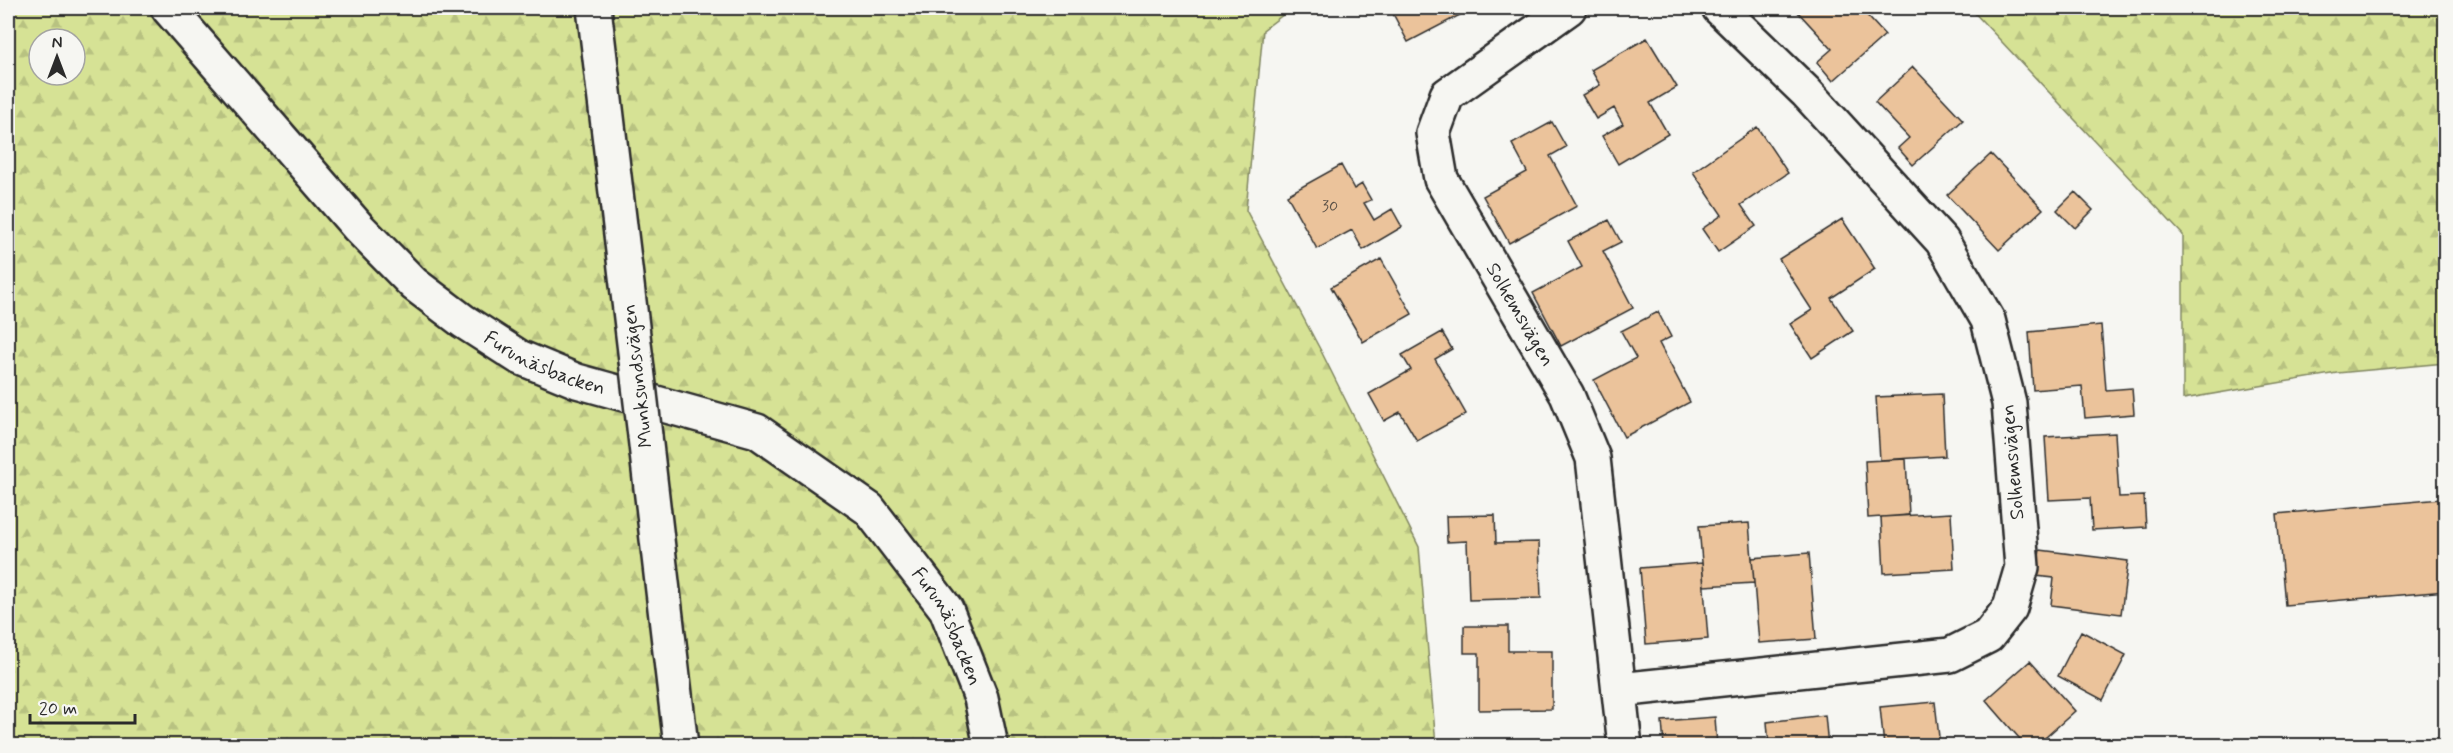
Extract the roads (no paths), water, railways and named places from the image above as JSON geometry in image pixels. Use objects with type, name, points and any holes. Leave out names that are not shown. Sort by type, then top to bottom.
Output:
[{"type":"street","name":"Furunäsbacken","points":[[168,8],[358,227],[414,284],[463,321],[519,357],[577,381],[757,430],[869,509],[946,609],[981,698],[991,746]]},
{"type":"street","name":"Munksundsvägen","points":[[594,8],[681,746]]},
{"type":"street","name":"Solhemsvägen","points":[[1569,8],[1447,95],[1433,133],[1441,179],[1567,396],[1593,458],[1625,746]]},
{"type":"street","name":"Solhemsvägen","points":[[1619,690],[1950,655],[1988,636],[2010,608],[2022,567],[2009,402],[1988,320],[1942,241],[1806,92],[1719,8]]}]
